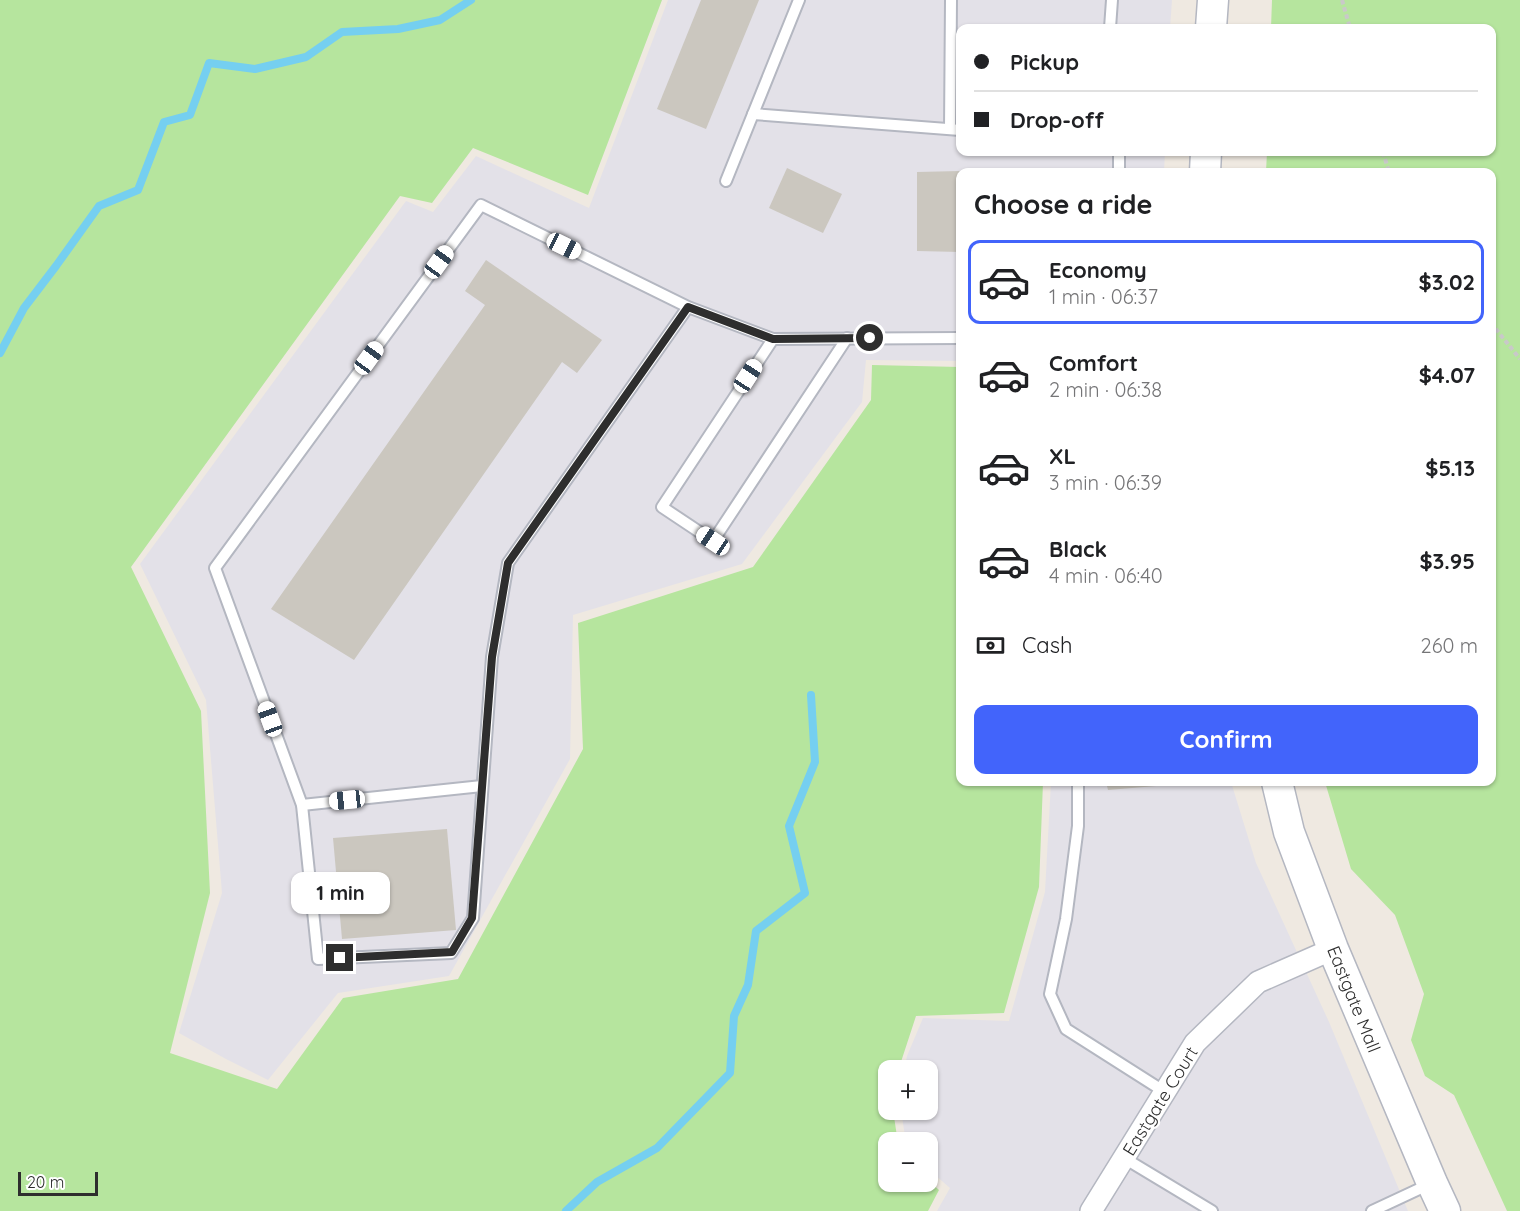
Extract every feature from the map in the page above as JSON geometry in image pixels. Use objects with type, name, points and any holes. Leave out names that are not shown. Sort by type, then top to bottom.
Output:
[{"type":"main road","points":[[1211,24],[1213,0]]},
{"type":"main road","name":"Eastgate Mall","points":[[1278,786],[1289,832],[1334,949],[1445,1211]]},
{"type":"street","name":"Eastgate Court","points":[[1091,1211],[1195,1043],[1258,982],[1334,949]]},
{"type":"lane","points":[[726,181],[799,0]]},
{"type":"lane","points":[[753,114],[955,129],[951,0]]},
{"type":"lane","points":[[1110,24],[1112,0]]},
{"type":"lane","points":[[688,307],[508,563],[492,657],[472,918],[452,952],[318,959],[302,805],[215,568],[481,205],[688,307],[773,339],[956,338]]},
{"type":"lane","points":[[773,339],[662,507],[713,541],[847,338]]},
{"type":"lane","points":[[302,805],[482,786]]},
{"type":"lane","points":[[1078,786],[1078,825],[1066,919],[1050,994],[1066,1029],[1165,1092]]},
{"type":"lane","points":[[1124,1158],[1212,1211]]},
{"type":"lane","points":[[1372,1211],[1432,1183]]},
{"type":"path","points":[[1342,0],[1349,24]]},
{"type":"path","points":[[1496,329],[1520,359]]},
{"type":"shaded area","points":[[668,0],[1172,0],[1170,24],[956,24],[956,156],[1165,156],[1164,168],[956,168],[956,361],[866,360],[862,402],[742,564],[573,615],[570,759],[449,976],[338,993],[268,1080],[179,1033],[222,893],[206,700],[140,564],[406,201],[433,212],[476,156],[589,208]]},
{"type":"shaded area","points":[[1051,786],[1232,786],[1256,863],[1329,1022],[1408,1211],[937,1211],[950,1188],[938,1178],[938,1132],[904,1132],[903,1120],[938,1120],[938,1060],[906,1060],[907,1056],[923,1018],[1009,1021],[1045,892]]},
{"type":"green space","points":[[0,0],[662,0],[588,195],[473,148],[432,203],[400,196],[131,567],[201,711],[210,893],[170,1053],[277,1089],[343,998],[458,979],[583,749],[578,623],[753,567],[871,400],[872,365],[956,367],[956,786],[1043,786],[1039,887],[1004,1013],[916,1016],[902,1060],[878,1060],[878,1120],[895,1120],[896,1132],[878,1132],[878,1192],[938,1192],[928,1211],[0,1211]]},
{"type":"green space","points":[[1272,0],[1520,0],[1520,1211],[1507,1211],[1454,1095],[1425,1076],[1411,1040],[1424,994],[1395,915],[1351,869],[1326,786],[1496,786],[1496,168],[1266,168],[1267,156],[1496,156],[1496,24],[1271,24]]},
{"type":"building","points":[[701,0],[759,0],[706,129],[657,109]]},
{"type":"building","points":[[787,168],[842,194],[823,233],[769,208]]},
{"type":"building","points":[[956,171],[956,252],[917,251],[917,172]]},
{"type":"building","points":[[486,260],[602,340],[577,373],[562,362],[354,660],[271,609],[485,305],[465,291]]},
{"type":"building","points":[[1107,786],[1156,786],[1108,790]]},
{"type":"building","points":[[447,829],[456,930],[342,939],[333,838]]},
{"type":"waterway","points":[[0,353],[24,308],[99,206],[138,190],[164,122],[190,115],[209,63],[255,69],[306,57],[342,32],[398,29],[440,20],[471,0]]},
{"type":"waterway","points":[[566,1211],[597,1182],[657,1148],[730,1073],[734,1016],[748,985],[756,931],[805,893],[789,826],[815,762],[811,695]]},
{"type":"route","points":[[340,958],[452,952],[472,918],[492,657],[508,563],[688,307],[773,339],[870,338]]}]
